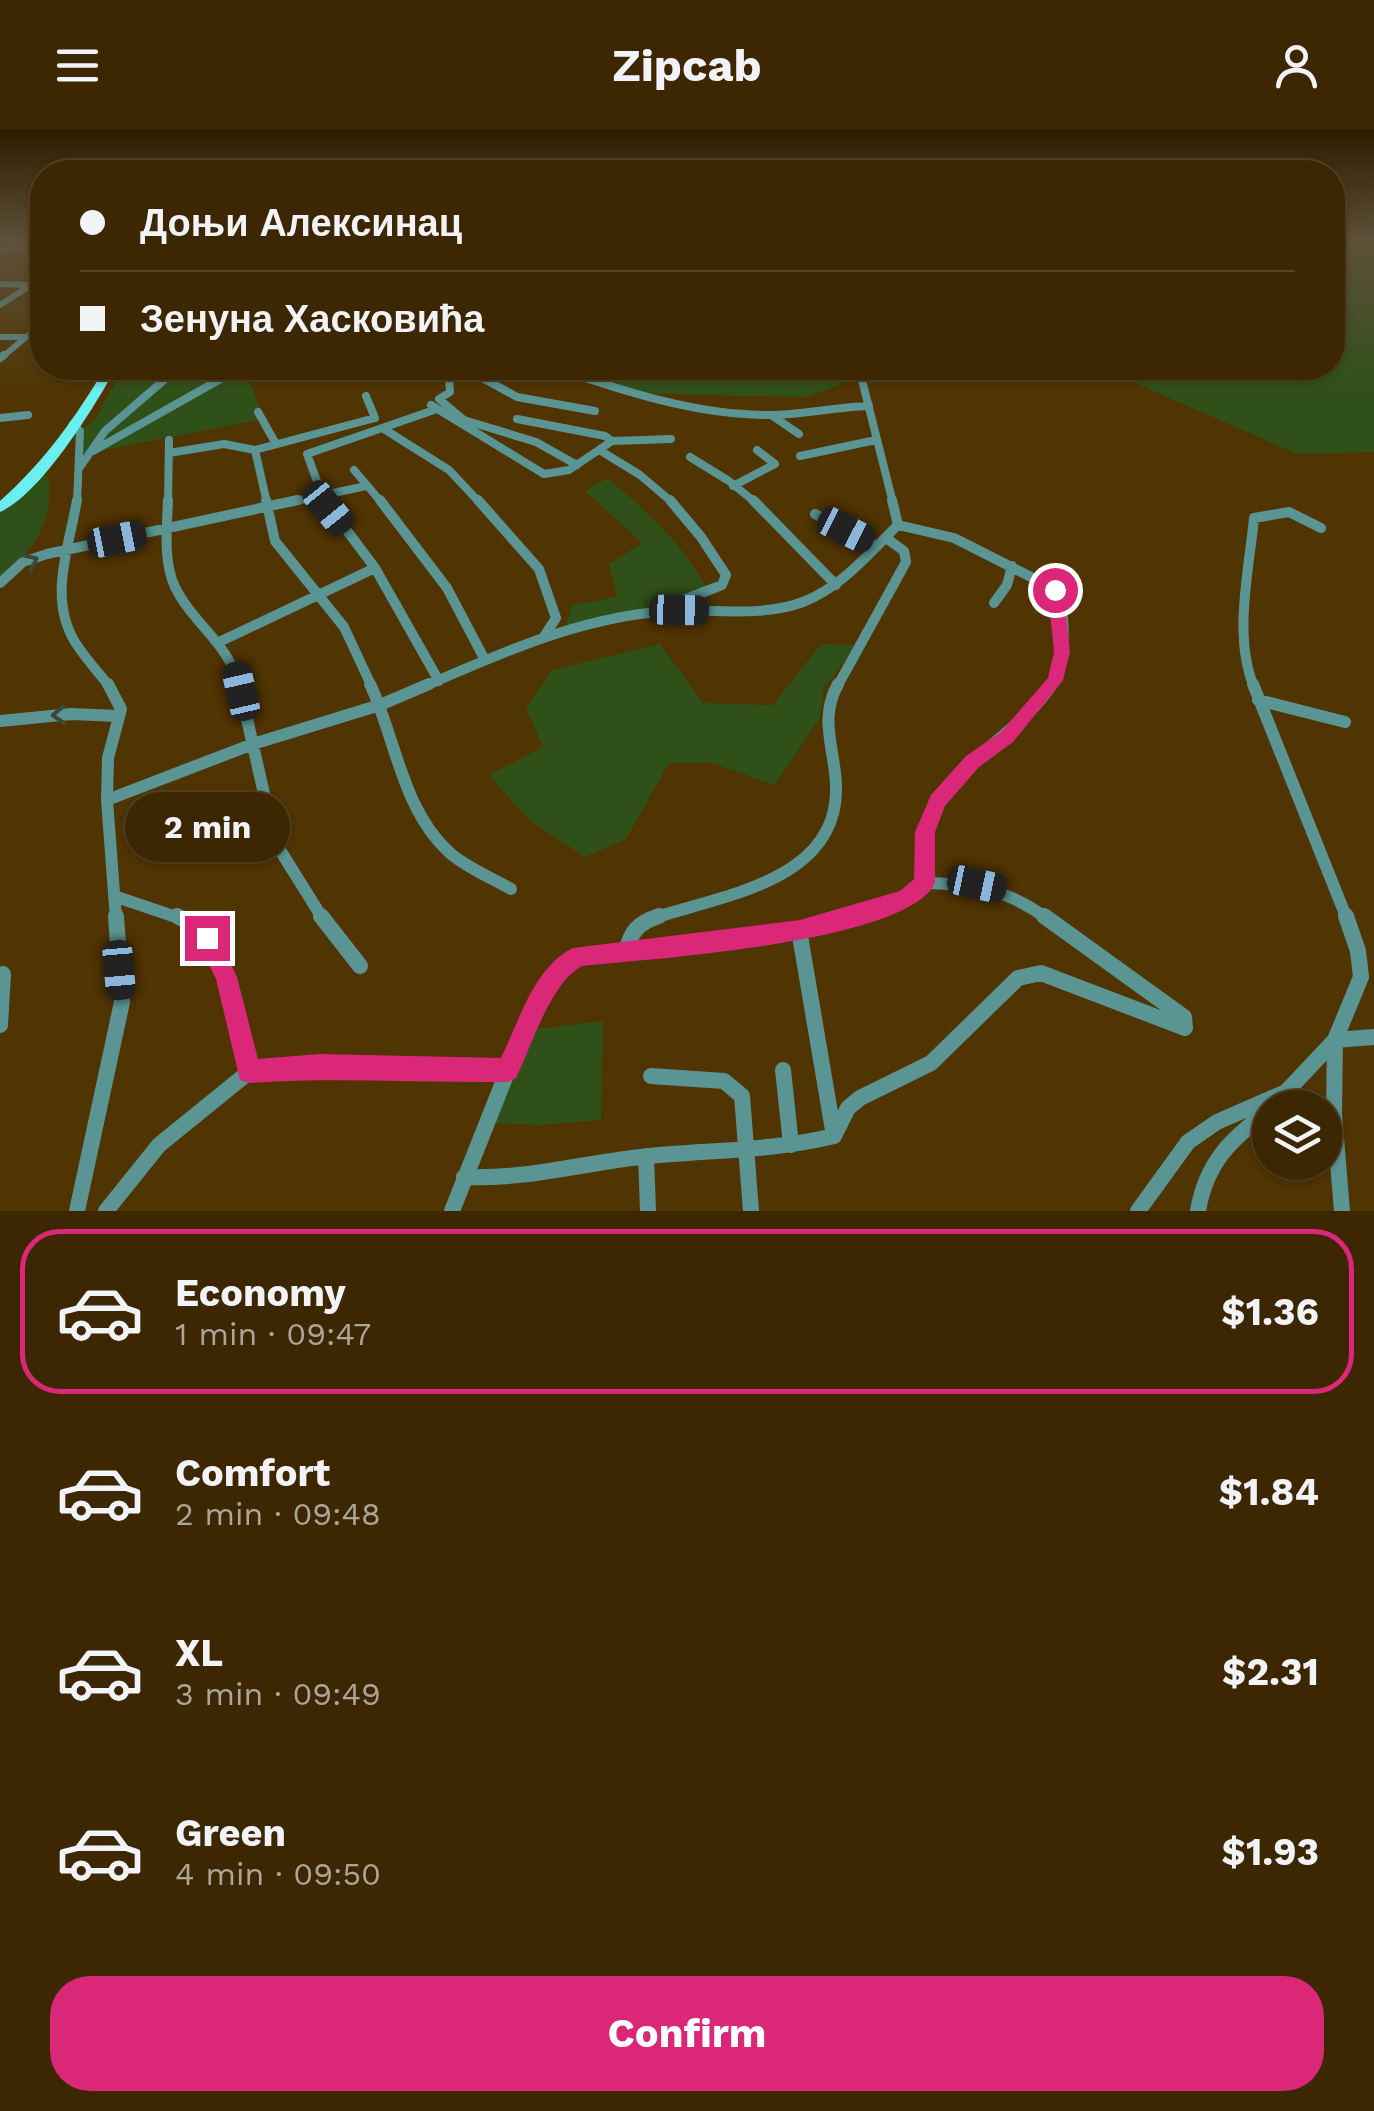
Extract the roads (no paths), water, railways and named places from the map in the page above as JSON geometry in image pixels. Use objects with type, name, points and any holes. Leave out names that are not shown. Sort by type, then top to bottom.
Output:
[{"type":"main road","points":[[0,508],[32,478],[102,380]]},
{"type":"street","points":[[0,358],[30,333]]},
{"type":"street","points":[[0,337],[26,336]]},
{"type":"street","points":[[80,467],[105,432],[164,380]]},
{"type":"street","points":[[92,451],[219,380]]},
{"type":"street","points":[[450,380],[450,392],[439,399],[464,420],[536,442],[578,464]]},
{"type":"street","points":[[487,380],[517,396],[595,412]]},
{"type":"street","points":[[591,380],[668,400],[771,414],[869,406]]},
{"type":"street","points":[[862,380],[898,525]]},
{"type":"street","points":[[170,454],[210,446],[245,445],[254,450],[375,418],[366,396]]},
{"type":"street","points":[[439,681],[375,568],[322,496],[307,454],[384,429],[433,406],[455,422],[509,448],[544,474],[560,473],[612,441]]},
{"type":"street","points":[[258,412],[276,444]]},
{"type":"street","points":[[771,414],[799,434]]},
{"type":"street","points":[[0,418],[28,415]]},
{"type":"street","points":[[517,418],[605,436],[612,441],[671,439]]},
{"type":"street","points":[[73,424],[80,431],[80,467],[60,586],[67,624],[84,658],[116,697],[119,716],[108,758],[106,800],[122,1002],[77,1211]]},
{"type":"street","points":[[384,429],[449,470],[540,570],[556,618],[545,635]]},
{"type":"street","points":[[169,440],[167,529],[175,587],[235,665],[275,842],[306,898],[360,966]]},
{"type":"street","points":[[800,456],[876,440]]},
{"type":"street","points":[[254,450],[275,541],[320,592],[344,627],[380,704],[401,774],[432,833],[452,855],[511,889]]},
{"type":"street","points":[[733,486],[775,464],[756,450]]},
{"type":"street","points":[[601,451],[636,468],[670,498],[705,538],[726,575],[722,585],[656,612]]},
{"type":"street","points":[[690,457],[706,464],[733,486],[836,586]]},
{"type":"street","points":[[354,470],[407,532],[446,588],[485,660]]},
{"type":"street","points":[[0,582],[23,562],[66,549],[366,486]]},
{"type":"street","points":[[1288,1090],[1335,1040],[1361,977],[1358,951],[1337,888],[1258,700],[1244,646],[1254,518],[1272,512],[1294,513],[1321,528]]},
{"type":"street","points":[[626,952],[630,934],[644,921],[786,875],[805,864],[829,826],[836,780],[824,722],[828,703],[906,562],[904,551],[814,514]]},
{"type":"street","points":[[106,800],[253,744],[380,704],[545,635],[656,612],[780,608],[802,603],[836,586],[898,525]]},
{"type":"street","points":[[898,525],[954,538],[1055,590],[1062,652],[1055,680],[1007,737],[972,762],[938,801],[925,832],[924,883]]},
{"type":"street","points":[[994,603],[1007,585],[1012,566]]},
{"type":"street","points":[[217,643],[375,568]]},
{"type":"street","points":[[1258,700],[1344,722]]},
{"type":"street","points":[[0,721],[71,714],[119,716]]},
{"type":"street","points":[[452,1211],[508,1070],[549,983],[563,964],[580,956],[800,930],[840,922],[906,899],[924,883],[977,884],[1022,901],[1184,1017],[1185,1028],[1177,1027],[1066,980],[1041,974],[1018,978],[931,1063],[860,1098],[848,1108],[834,1136]]},
{"type":"street","points":[[114,896],[188,922],[207,938],[226,977],[249,1072]]},
{"type":"street","points":[[800,930],[834,1136]]},
{"type":"street","points":[[0,1025],[2,974]]},
{"type":"street","points":[[1335,1040],[1374,1037]]},
{"type":"street","points":[[1335,1040],[1334,1114],[1342,1211]]},
{"type":"street","points":[[106,1211],[159,1145],[249,1072],[319,1066],[508,1070]]},
{"type":"street","points":[[782,1070],[791,1145]]},
{"type":"street","points":[[651,1076],[724,1081],[742,1096],[751,1211]]},
{"type":"street","points":[[1138,1211],[1188,1142],[1217,1122],[1252,1107]]},
{"type":"street","points":[[1198,1211],[1201,1184],[1211,1162],[1228,1142],[1252,1124]]},
{"type":"street","points":[[464,1176],[492,1179],[646,1156],[791,1145],[834,1136]]},
{"type":"street","points":[[646,1156],[648,1211]]}]
